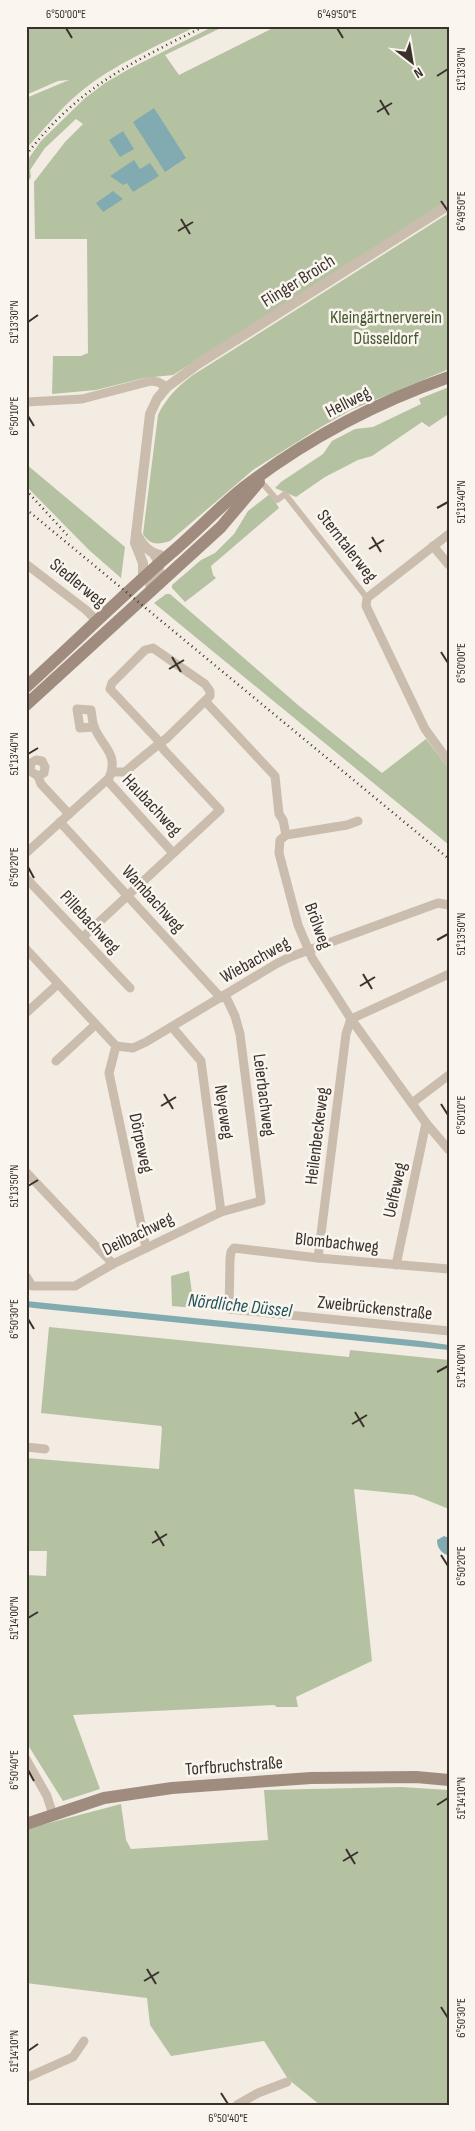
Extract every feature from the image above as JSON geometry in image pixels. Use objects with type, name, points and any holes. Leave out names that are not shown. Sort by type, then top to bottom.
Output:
[{"type":"main road","name":"Hellweg","points":[[26,687],[97,621],[154,563],[171,554],[231,498],[268,470],[316,438],[347,422],[393,399],[449,377]]},
{"type":"main road","name":"Hellweg","points":[[26,705],[230,519],[268,470]]},
{"type":"main road","name":"Siedlerweg","points":[[97,621],[106,631]]},
{"type":"main road","name":"Torfbruchstraße","points":[[26,1824],[104,1798],[183,1787],[319,1778],[416,1777],[449,1780]]},
{"type":"street","name":"Flinger Broich","points":[[154,563],[136,533],[150,414],[157,399],[167,387],[198,364],[449,204]]},
{"type":"street","points":[[26,402],[82,399],[151,381],[158,382],[167,387]]},
{"type":"street","name":"Sterntalerweg","points":[[265,486],[277,500],[285,494],[367,598],[449,534]]},
{"type":"street","points":[[433,546],[449,566]]},
{"type":"street","points":[[154,563],[180,565]]},
{"type":"street","name":"Hellweg","points":[[128,610],[156,579],[154,563]]},
{"type":"street","name":"Siedlerweg","points":[[26,564],[86,610],[97,621]]},
{"type":"street","points":[[367,598],[366,606],[424,729],[449,762]]},
{"type":"street","points":[[26,853],[109,776],[125,772],[160,743],[206,702],[210,696],[210,691],[205,684],[153,648],[145,650],[112,683],[110,689],[160,743],[164,750],[220,810],[83,938]]},
{"type":"street","points":[[206,702],[275,776],[280,814],[286,835],[347,825],[358,821]]},
{"type":"street","points":[[94,727],[110,754],[109,776]]},
{"type":"street","points":[[38,776],[42,784],[69,814]]},
{"type":"street","name":"Haubachweg","points":[[109,776],[173,853]]},
{"type":"street","name":"Wambachweg","points":[[60,822],[223,997]]},
{"type":"street","name":"Brölweg","points":[[286,835],[280,840],[279,853],[298,925],[308,950],[351,1019],[426,1123],[449,1150]]},
{"type":"street","name":"Pillebachweg","points":[[26,878],[130,988]]},
{"type":"street","name":"Wiebachweg","points":[[116,1046],[133,1048],[172,1027],[276,964],[308,950],[438,902],[447,904]]},
{"type":"street","points":[[26,948],[116,1046]]},
{"type":"street","points":[[351,1019],[449,974]]},
{"type":"street","points":[[26,1013],[58,984]]},
{"type":"street","name":"Leierbachweg","points":[[223,997],[235,1016],[240,1034],[261,1201]]},
{"type":"street","name":"Heilenbeckeweg","points":[[318,1258],[346,1034],[351,1019]]},
{"type":"street","points":[[56,1061],[95,1025]]},
{"type":"street","name":"Neyeweg","points":[[172,1027],[201,1061],[221,1212]]},
{"type":"street","name":"Dörpeweg","points":[[116,1046],[109,1073],[146,1248]]},
{"type":"street","points":[[412,1103],[449,1075]]},
{"type":"street","name":"Uelfeweg","points":[[396,1265],[426,1123]]},
{"type":"street","points":[[26,1172],[113,1264]]},
{"type":"street","name":"Deilbachweg","points":[[28,1280],[72,1286],[221,1212],[261,1201]]},
{"type":"street","name":"Blombachweg","points":[[230,1259],[232,1250],[238,1248],[318,1258],[449,1269]]},
{"type":"street","name":"Zweibrückenstraße","points":[[230,1259],[229,1310],[449,1332]]},
{"type":"street","points":[[26,1448],[45,1449]]},
{"type":"street","points":[[26,1759],[47,1796],[53,1815]]},
{"type":"street","points":[[26,2078],[73,2057],[84,2041]]},
{"type":"street","points":[[237,2105],[258,2093],[287,2082]]},
{"type":"green space","points":[[26,26],[197,26],[136,56],[92,83],[65,106],[26,149],[26,98],[69,80],[58,81],[26,95]]},
{"type":"green space","points":[[214,26],[225,26],[165,55],[179,75],[277,26],[449,26],[449,200],[173,375],[144,378],[96,390],[52,394],[53,356],[81,356],[88,353],[87,239],[35,239],[34,182],[65,142],[83,124],[76,119],[45,148],[30,170],[31,177],[26,184],[26,162],[41,141],[84,99],[105,83]]},
{"type":"green space","name":"Kleingärtnerverein Düsseldorf","points":[[449,213],[449,369],[351,410],[321,427],[253,470],[170,541],[158,543],[148,540],[143,534],[158,415],[173,393],[193,375]]},
{"type":"green space","points":[[449,387],[449,416],[447,415],[429,427],[422,422],[372,456],[358,460],[325,477],[296,497],[275,488],[323,454],[332,441],[355,429],[373,427],[421,404],[419,399]]},
{"type":"green space","points":[[26,464],[125,547],[121,578],[89,550],[30,490],[26,485]]},
{"type":"green space","points":[[270,494],[279,508],[211,566],[213,575],[216,578],[185,602],[172,588],[172,585],[201,560],[215,553],[234,534],[248,511]]},
{"type":"green space","points":[[166,594],[170,594],[298,705],[382,773],[426,739],[449,769],[449,845],[154,603]]},
{"type":"green space","points":[[189,1271],[194,1308],[172,1306],[171,1276]]},
{"type":"green space","points":[[49,1327],[349,1357],[350,1350],[449,1360],[449,1509],[414,1495],[354,1489],[372,1661],[296,1697],[298,1707],[277,1707],[274,1705],[73,1715],[100,1789],[63,1801],[26,1742],[26,1575],[46,1576],[47,1551],[28,1551],[27,1458],[159,1469],[162,1428],[161,1426],[41,1413]]},
{"type":"green space","points":[[401,1787],[449,1790],[449,2105],[320,2105],[288,2079],[264,2041],[171,2056],[150,2025],[147,1998],[26,1983],[26,1829],[121,1804],[126,1840],[131,1849],[268,1840],[264,1790]]},
{"type":"water","points":[[154,108],[186,158],[165,172],[133,122]]},
{"type":"water","points":[[123,131],[134,149],[120,157],[109,140]]},
{"type":"water","points":[[134,160],[140,169],[150,163],[159,176],[133,192],[127,183],[123,185],[110,176]]},
{"type":"water","points":[[113,191],[123,199],[103,212],[96,203]]},
{"type":"water","points":[[26,1301],[421,1341],[449,1345],[449,1350],[43,1309],[26,1307]]},
{"type":"water","points":[[444,1536],[449,1538],[449,1556],[442,1552],[438,1546],[437,1540]]},
{"type":"railway","points":[[26,155],[46,131],[86,94],[129,65],[205,26]]},
{"type":"railway","points":[[26,490],[70,538]]},
{"type":"railway","points":[[26,509],[449,859]]},
{"type":"water label","name":"Nördliche Düssel","points":[[240,1306]]}]
